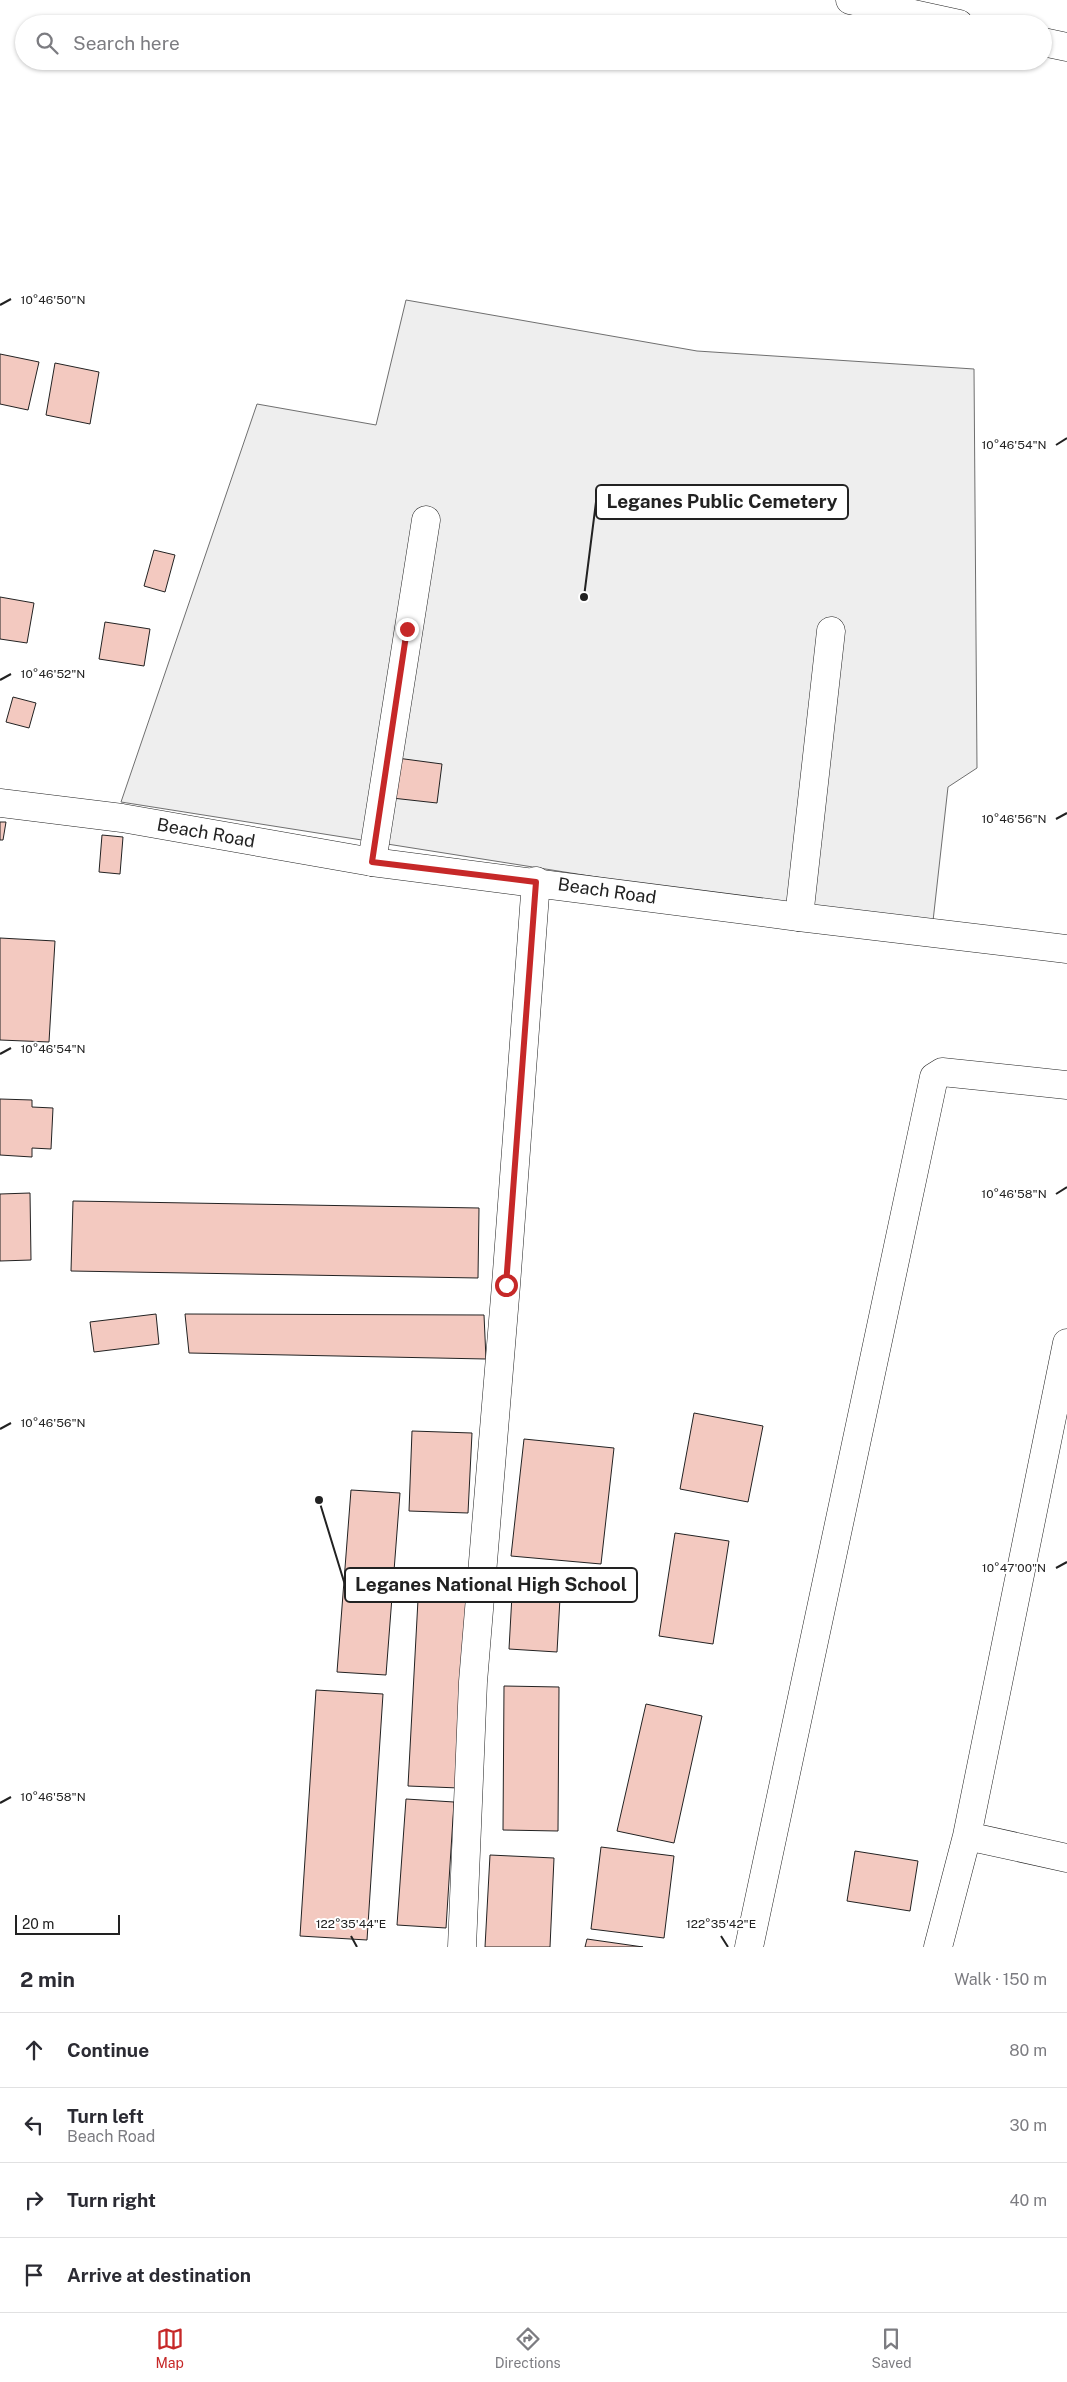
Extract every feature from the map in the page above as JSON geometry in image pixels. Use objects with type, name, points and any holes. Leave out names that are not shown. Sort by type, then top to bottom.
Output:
[{"type":"street","points":[[850,0],[918,15]]},
{"type":"street","points":[[1052,44],[1067,47]]},
{"type":"street","points":[[372,862],[426,520]]},
{"type":"street","points":[[799,918],[831,631]]},
{"type":"street","name":"Beach Road","points":[[0,803],[122,818],[372,862],[799,918],[1067,949]]},
{"type":"street","points":[[462,1947],[473,1682],[505,1295],[536,882]]},
{"type":"street","points":[[749,1947],[934,1077],[942,1072],[1067,1085]]},
{"type":"street","points":[[938,1947],[967,1836],[1067,1343]]},
{"type":"street","points":[[967,1836],[1067,1858]]},
{"type":"shaded area","points":[[406,300],[697,351],[974,369],[977,768],[948,787],[932,930],[121,802],[257,404],[376,425]]},
{"type":"building","points":[[0,354],[39,362],[28,410],[0,404]]},
{"type":"building","points":[[55,363],[99,372],[90,424],[46,415]]},
{"type":"building","points":[[154,550],[175,555],[165,592],[144,586]]},
{"type":"building","points":[[0,597],[34,603],[27,643],[0,639]]},
{"type":"building","points":[[105,622],[150,629],[144,666],[99,659]]},
{"type":"building","points":[[13,697],[36,703],[29,728],[6,722]]},
{"type":"building","points":[[397,758],[442,764],[437,803],[392,798]]},
{"type":"building","points":[[0,822],[6,822],[3,840],[0,840]]},
{"type":"building","points":[[102,835],[123,837],[120,874],[99,872]]},
{"type":"building","points":[[0,938],[55,941],[49,1042],[0,1040]]},
{"type":"building","points":[[0,1099],[32,1100],[32,1107],[53,1108],[51,1149],[32,1148],[32,1157],[0,1155]]},
{"type":"building","points":[[30,1193],[31,1260],[0,1261],[0,1194]]},
{"type":"building","points":[[73,1201],[479,1208],[478,1278],[71,1271]]},
{"type":"building","points":[[156,1314],[159,1344],[94,1352],[90,1322]]},
{"type":"building","points":[[185,1314],[484,1315],[486,1359],[189,1353]]},
{"type":"building","points":[[694,1413],[763,1426],[748,1502],[680,1489]]},
{"type":"building","points":[[412,1431],[472,1433],[468,1513],[409,1511]]},
{"type":"building","points":[[524,1439],[614,1448],[601,1564],[511,1556]]},
{"type":"building","points":[[351,1490],[400,1493],[386,1675],[337,1672]]},
{"type":"building","points":[[675,1533],[729,1541],[713,1644],[659,1636]]},
{"type":"building","points":[[419,1581],[470,1583],[459,1788],[408,1786]]},
{"type":"building","points":[[512,1595],[560,1598],[557,1652],[509,1649]]},
{"type":"building","points":[[504,1686],[559,1687],[558,1831],[503,1830]]},
{"type":"building","points":[[316,1690],[383,1694],[367,1940],[300,1936]]},
{"type":"building","points":[[646,1704],[702,1716],[674,1843],[617,1831]]},
{"type":"building","points":[[406,1799],[454,1802],[446,1928],[397,1925]]},
{"type":"building","points":[[601,1847],[674,1856],[664,1938],[591,1929]]},
{"type":"building","points":[[855,1851],[918,1861],[910,1911],[847,1901]]},
{"type":"building","points":[[490,1855],[554,1858],[550,1947],[485,1947]]},
{"type":"building","points":[[587,1939],[643,1947],[585,1947]]},
{"type":"place","name":"Leganes Public Cemetery","points":[[584,597]]},
{"type":"place","name":"Leganes National High School","points":[[319,1500]]},
{"type":"route","points":[[407,629],[372,862],[536,882],[506,1285]]}]
